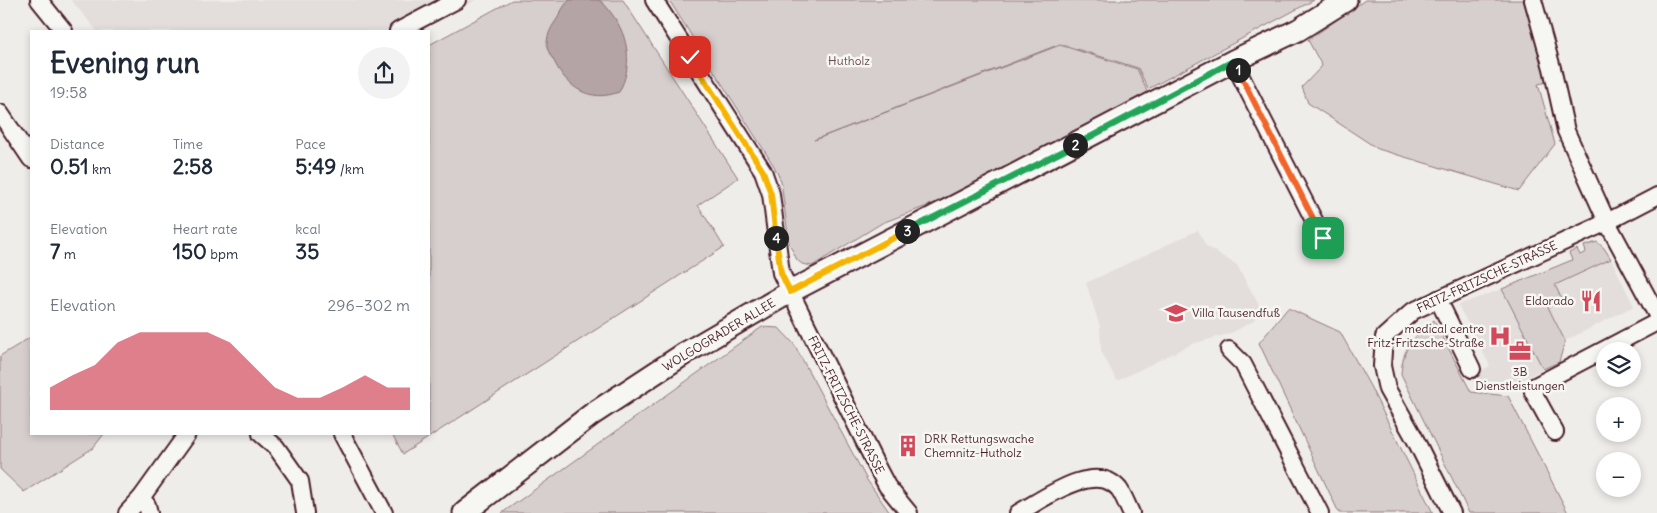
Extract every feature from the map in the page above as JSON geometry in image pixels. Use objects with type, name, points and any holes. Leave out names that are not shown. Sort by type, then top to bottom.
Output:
[{"type":"main road","name":"WOLGOGRADER ALLEE","points":[[464,513],[591,415],[688,352],[790,292],[1233,61],[1298,30],[1346,0]]},
{"type":"street","points":[[39,0],[63,30]]},
{"type":"street","points":[[400,30],[457,0]]},
{"type":"street","name":"FRITZ-FRITZSCHE-STRASSE","points":[[654,0],[763,171],[771,194],[781,273],[882,477],[909,513]]},
{"type":"street","points":[[1534,0],[1566,131],[1607,222],[1657,315]]},
{"type":"street","points":[[1233,61],[1323,238]]},
{"type":"street","points":[[0,112],[30,157]]},
{"type":"street","name":"FRITZ-FRITZSCHE-STRASSE","points":[[1452,513],[1414,437],[1387,390],[1382,366],[1384,337],[1413,311],[1607,222],[1657,196]]},
{"type":"street","points":[[1438,299],[1472,369]]},
{"type":"street","points":[[1555,432],[1533,392],[1535,386],[1657,322]]},
{"type":"street","points":[[1229,350],[1243,364],[1320,513]]},
{"type":"street","points":[[127,513],[141,498],[186,435]]},
{"type":"street","points":[[262,435],[276,447],[300,481],[305,513]]},
{"type":"street","points":[[343,435],[384,513]]},
{"type":"street","points":[[1018,513],[1086,478],[1102,478],[1117,487],[1131,513]]},
{"type":"street","points":[[141,498],[147,505],[149,513]]},
{"type":"shaded area","points":[[71,0],[476,0],[419,30],[96,30]]},
{"type":"shaded area","points":[[570,0],[598,0],[604,4],[618,23],[627,52],[626,72],[619,92],[598,96],[580,91],[559,71],[549,52],[547,40],[552,27]]},
{"type":"shaded area","name":"Villa Tausendfuß","points":[[1198,230],[1206,246],[1237,265],[1259,305],[1254,321],[1229,334],[1192,344],[1117,381],[1101,351],[1100,327],[1086,283]]},
{"type":"shaded area","points":[[1611,259],[1634,306],[1565,341],[1548,306],[1562,300],[1555,285]]},
{"type":"shaded area","name":"medical centre Fritz-Fritzsche-Straße","points":[[1502,289],[1543,369],[1511,385],[1482,390],[1469,377],[1490,366],[1458,305]]},
{"type":"green space","points":[[512,0],[623,0],[738,178],[698,205],[724,247],[403,454],[393,435],[430,435],[430,44]]},
{"type":"green space","name":"Hutholz","points":[[669,0],[1314,0],[1148,89],[1138,68],[1060,44],[814,140],[1060,45],[1137,69],[1150,98],[935,203],[882,223],[812,266],[802,264],[797,260],[789,243],[781,181],[774,166]]},
{"type":"green space","points":[[1365,0],[1523,0],[1548,82],[1538,84],[1555,144],[1519,191],[1378,149],[1308,103],[1302,87],[1322,66],[1308,40]]},
{"type":"green space","points":[[1597,242],[1604,248],[1611,259],[1555,285],[1562,300],[1548,307],[1565,341],[1559,362],[1543,369],[1502,289],[1572,260],[1569,253],[1577,249],[1580,255],[1586,252],[1584,246]]},
{"type":"green space","points":[[1288,308],[1340,332],[1370,386],[1433,513],[1339,513],[1259,343]]},
{"type":"green space","points":[[1434,320],[1471,392],[1508,396],[1568,513],[1469,513],[1401,374],[1404,356],[1410,343]]},
{"type":"green space","points":[[762,327],[779,328],[794,344],[867,480],[890,513],[502,513]]},
{"type":"green space","points":[[30,338],[30,435],[103,435],[93,448],[24,492],[0,469],[0,356]]},
{"type":"place","name":"Eldorado","points":[[1591,301]]},
{"type":"place","name":"Villa Tausendfuß","points":[[1176,313]]},
{"type":"place","name":"medical centre Fritz-Fritzsche-Straße","points":[[1500,336]]},
{"type":"place","name":"3B Dienstleistungen","points":[[1520,351]]},
{"type":"place","name":"DRK Rettungswache Chemnitz-Hutholz","points":[[908,446]]},
{"type":"route","points":[[690,57],[763,171],[771,194],[781,273],[790,292],[1233,61],[1323,238]]}]
